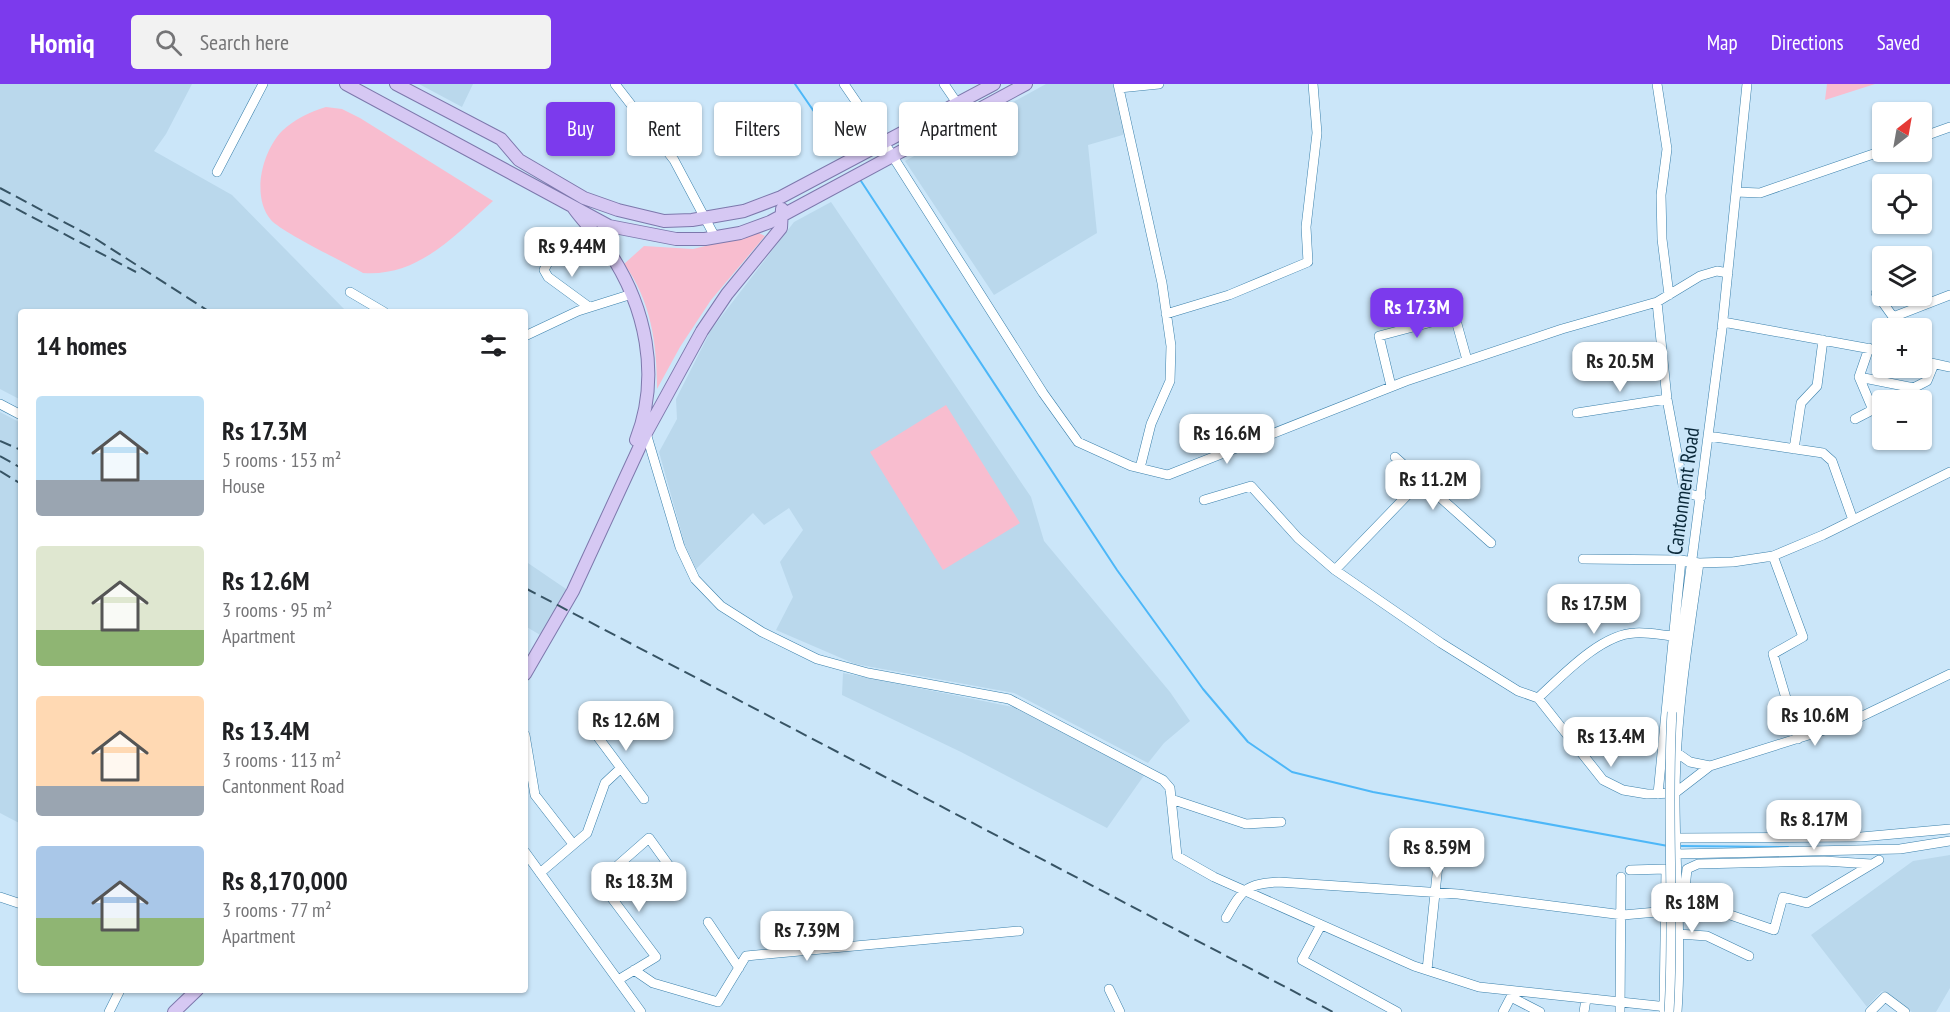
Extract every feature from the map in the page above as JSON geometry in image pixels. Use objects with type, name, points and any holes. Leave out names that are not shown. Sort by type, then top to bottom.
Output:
[{"type":"main road","points":[[346,84],[609,225],[645,235],[676,239],[715,237],[740,232],[782,215],[1026,84]]},
{"type":"main road","points":[[396,84],[501,139],[519,160],[584,198],[664,221],[706,219],[744,211],[781,197],[859,156]]},
{"type":"main road","points":[[959,102],[994,84]]},
{"type":"main road","points":[[502,167],[512,152]]},
{"type":"main road","points":[[528,669],[573,591],[646,433],[702,331],[727,294],[781,228],[781,197]]},
{"type":"main road","points":[[528,654],[571,582],[628,459],[640,427],[649,389],[644,327],[632,294],[607,249],[573,207]]},
{"type":"main road","points":[[174,1012],[194,993]]},
{"type":"street","points":[[217,172],[263,84]]},
{"type":"street","points":[[615,84],[674,160],[715,237]]},
{"type":"street","points":[[844,84],[857,102]]},
{"type":"street","points":[[944,84],[956,102]]},
{"type":"street","points":[[1140,468],[1151,424],[1170,381],[1171,346],[1162,283],[1119,86],[1160,84]]},
{"type":"street","points":[[1166,314],[1229,295],[1308,262],[1306,227],[1317,133],[1313,84]]},
{"type":"street","points":[[1657,84],[1667,149],[1661,195],[1662,239],[1669,295]]},
{"type":"street","name":"Cantonment Road","points":[[1671,1010],[1673,953],[1668,785],[1672,712],[1695,563],[1723,322],[1747,84]]},
{"type":"street","points":[[1932,134],[1950,128]]},
{"type":"street","points":[[887,147],[1043,393],[1078,442],[1098,453],[1168,475],[1391,386],[1562,329],[1657,302],[1700,276],[1718,271],[1728,273]]},
{"type":"street","points":[[1736,192],[1760,193],[1872,154]]},
{"type":"street","points":[[555,249],[544,270],[548,277],[589,307]]},
{"type":"street","points":[[350,292],[379,309]]},
{"type":"street","points":[[528,335],[589,307],[632,294]]},
{"type":"street","points":[[1885,306],[1893,317],[1950,296]]},
{"type":"street","points":[[1657,302],[1667,399],[1683,484],[1688,493],[1701,497]]},
{"type":"street","points":[[1391,386],[1379,336],[1447,318],[1457,324],[1467,360]]},
{"type":"street","points":[[1723,322],[1872,349]]},
{"type":"street","points":[[1794,449],[1801,403],[1817,386],[1823,340]]},
{"type":"street","points":[[1869,348],[1859,377],[1872,408]]},
{"type":"street","points":[[1932,363],[1950,367]]},
{"type":"street","points":[[1859,377],[1914,388]]},
{"type":"street","points":[[1910,390],[1927,381],[1927,378]]},
{"type":"street","points":[[1577,413],[1667,399]]},
{"type":"street","points":[[0,404],[18,413]]},
{"type":"street","points":[[1855,419],[1872,410]]},
{"type":"street","points":[[646,433],[680,547],[695,579],[721,606],[762,632],[817,659],[868,673],[1009,699],[1163,780],[1170,788],[1172,799],[1176,856],[1242,890],[1428,970],[1479,987],[1512,994],[1586,999],[1621,1008],[1671,1010]]},
{"type":"street","points":[[1708,436],[1823,453],[1832,461],[1853,520]]},
{"type":"street","points":[[1395,457],[1420,482],[1491,543]]},
{"type":"street","points":[[1583,559],[1681,560],[1695,563],[1773,556],[1950,472]]},
{"type":"street","points":[[1335,570],[1420,482]]},
{"type":"street","points":[[1204,500],[1251,486],[1298,538],[1335,570],[1441,644],[1518,691],[1538,698],[1603,780],[1623,790],[1658,794],[1675,793],[1710,766],[1850,722],[1950,674]]},
{"type":"street","points":[[1773,556],[1803,637],[1773,654],[1798,739]]},
{"type":"street","points":[[1658,794],[1681,560]]},
{"type":"street","points":[[1681,898],[1675,793],[1695,563]]},
{"type":"street","points":[[1538,698],[1587,654],[1616,637],[1634,633],[1673,636]]},
{"type":"street","points":[[586,721],[644,799]]},
{"type":"street","points":[[1663,743],[1693,764],[1710,766]]},
{"type":"street","points":[[528,753],[535,795],[573,844]]},
{"type":"street","points":[[540,873],[587,833],[605,783],[621,768]]},
{"type":"street","points":[[1172,799],[1246,824],[1281,822]]},
{"type":"street","points":[[1676,838],[1861,837],[1950,829]]},
{"type":"street","points":[[618,980],[656,957],[605,889],[608,874],[649,838],[680,881]]},
{"type":"street","points":[[1677,854],[1900,849],[1950,841]]},
{"type":"street","points":[[1428,970],[1439,855]]},
{"type":"street","points":[[528,856],[642,1012]]},
{"type":"street","points":[[1671,1010],[1679,910],[1681,898],[1687,869],[1698,864],[1875,862],[1807,903],[1783,897],[1774,930],[1681,898]]},
{"type":"street","points":[[1630,870],[1666,869],[1665,911],[1671,1010]]},
{"type":"street","points":[[1621,877],[1621,1008]]},
{"type":"street","points":[[1226,918],[1242,890],[1256,883],[1279,882],[1435,892],[1621,914],[1679,910]]},
{"type":"street","points":[[0,897],[18,903]]},
{"type":"street","points":[[708,922],[739,968]]},
{"type":"street","points":[[1321,925],[1302,960],[1396,1012]]},
{"type":"street","points":[[634,970],[653,983],[718,1002],[746,956],[1019,930]]},
{"type":"street","points":[[1678,934],[1707,936],[1749,956]]},
{"type":"street","points":[[1109,989],[1120,1012]]},
{"type":"street","points":[[109,1012],[118,993]]},
{"type":"street","points":[[1503,1012],[1512,994]]},
{"type":"street","points":[[1512,994],[1540,1012]]},
{"type":"street","points":[[1870,1012],[1885,997],[1905,1012]]},
{"type":"street","points":[[1584,1012],[1586,999]]},
{"type":"shaded area","points":[[0,84],[192,84],[166,134],[154,151],[232,195],[344,309],[18,309],[18,398],[0,389]]},
{"type":"shaded area","points":[[419,84],[473,84],[462,107]]},
{"type":"shaded area","points":[[1046,84],[1113,84],[1126,134],[1088,145],[1097,233],[994,295],[905,161],[914,156],[1018,156],[1018,102],[1013,102]]},
{"type":"shaded area","points":[[1827,84],[1875,84],[1825,100]]},
{"type":"shaded area","points":[[326,107],[342,109],[360,118],[493,201],[435,251],[402,268],[383,272],[363,273],[300,240],[271,220],[265,210],[260,187],[264,162],[282,131],[302,116]]},
{"type":"shaded area","points":[[831,202],[1031,497],[1044,541],[1170,692],[1190,721],[1164,743],[1148,763],[1014,693],[855,664],[776,630],[793,597],[780,562],[803,530],[789,508],[764,525],[753,513],[696,569],[685,545],[659,452],[677,419],[676,399],[711,330],[794,222]]},
{"type":"shaded area","points":[[759,233],[765,236],[711,300],[680,347],[657,389],[656,356],[651,323],[641,292],[624,264],[644,246],[693,249]]},
{"type":"shaded area","points":[[946,405],[1020,523],[943,570],[870,452]]},
{"type":"shaded area","points":[[0,412],[18,421],[18,822],[0,813]]},
{"type":"shaded area","points":[[528,563],[569,591],[547,639],[528,628]]},
{"type":"shaded area","points":[[843,673],[1018,708],[1145,774],[1107,828],[961,752],[842,695]]},
{"type":"shaded area","points":[[1950,855],[1950,988],[1936,1012],[1912,1012],[1882,991],[1867,1007],[1811,935],[1913,861]]},
{"type":"waterway","points":[[795,84],[846,158]]},
{"type":"waterway","points":[[859,178],[1117,570],[1203,689],[1248,742],[1292,772],[1373,792],[1668,846]]},
{"type":"waterway","points":[[1680,846],[1788,847]]},
{"type":"railway","points":[[0,188],[96,239],[205,309]]},
{"type":"railway","points":[[0,200],[136,272]]},
{"type":"railway","points":[[0,441],[18,449]]},
{"type":"railway","points":[[0,456],[18,466]]},
{"type":"railway","points":[[0,471],[18,482]]},
{"type":"railway","points":[[528,590],[1333,1012]]}]
